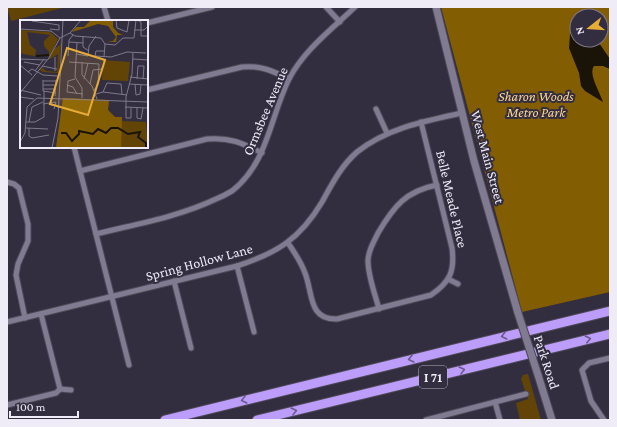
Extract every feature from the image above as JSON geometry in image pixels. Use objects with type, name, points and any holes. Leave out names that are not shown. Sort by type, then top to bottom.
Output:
[{"type":"highway","name":"I 71","points":[[165,420],[610,311]]},
{"type":"highway","name":"I 71","points":[[257,420],[610,334]]},
{"type":"main road","name":"West Main Street","points":[[436,7],[462,113],[518,313]]},
{"type":"main road","name":"Park Road","points":[[518,313],[552,420]]},
{"type":"street","points":[[104,7],[108,20]]},
{"type":"street","points":[[148,23],[212,7]]},
{"type":"street","points":[[326,7],[340,22]]},
{"type":"street","name":"Ormsbee Avenue","points":[[96,234],[193,210],[231,192],[244,179],[262,153],[289,79],[306,55],[355,7]]},
{"type":"street","points":[[148,90],[254,65],[267,68],[289,79]]},
{"type":"street","points":[[376,109],[387,133]]},
{"type":"street","name":"Spring Hollow Lane","points":[[7,322],[237,266],[264,257],[288,243],[306,226],[338,174],[357,153],[387,133],[422,122],[462,113]]},
{"type":"street","name":"Belle Meade Place","points":[[288,243],[299,258],[306,275],[315,309],[320,316],[328,320],[379,309],[431,295],[443,287],[448,279],[454,259],[422,122]]},
{"type":"street","points":[[80,171],[207,139],[222,138],[234,140],[262,153]]},
{"type":"street","points":[[74,148],[128,365]]},
{"type":"street","points":[[7,182],[14,184],[19,188],[22,194],[29,230],[28,241],[18,264],[16,275],[25,318]]},
{"type":"street","points":[[379,309],[368,261],[371,245],[390,212],[397,204],[416,191],[437,184]]},
{"type":"street","points":[[237,266],[254,332]]},
{"type":"street","points":[[448,279],[458,284]]},
{"type":"street","points":[[174,281],[191,348]]},
{"type":"street","points":[[41,314],[60,388]]},
{"type":"street","points":[[604,420],[591,400],[582,370],[589,363],[610,358]]},
{"type":"street","points":[[60,388],[71,390]]},
{"type":"street","points":[[7,405],[56,393],[60,388]]},
{"type":"street","points":[[426,420],[526,394]]},
{"type":"street","points":[[495,402],[500,420]]},
{"type":"street","points":[[453,413],[454,420]]},
{"type":"shaded area","points":[[7,7],[66,7],[11,21]]},
{"type":"shaded area","points":[[569,48],[602,48],[610,59],[610,69],[603,66],[594,66],[592,74],[603,102],[585,91],[581,86],[579,73]]},
{"type":"shaded area","points":[[528,374],[541,420],[520,420],[516,403],[528,399],[521,379],[523,375]]},
{"type":"green space","name":"Sharon Woods Metro Park","points":[[441,7],[610,7],[610,292],[522,312]]}]
